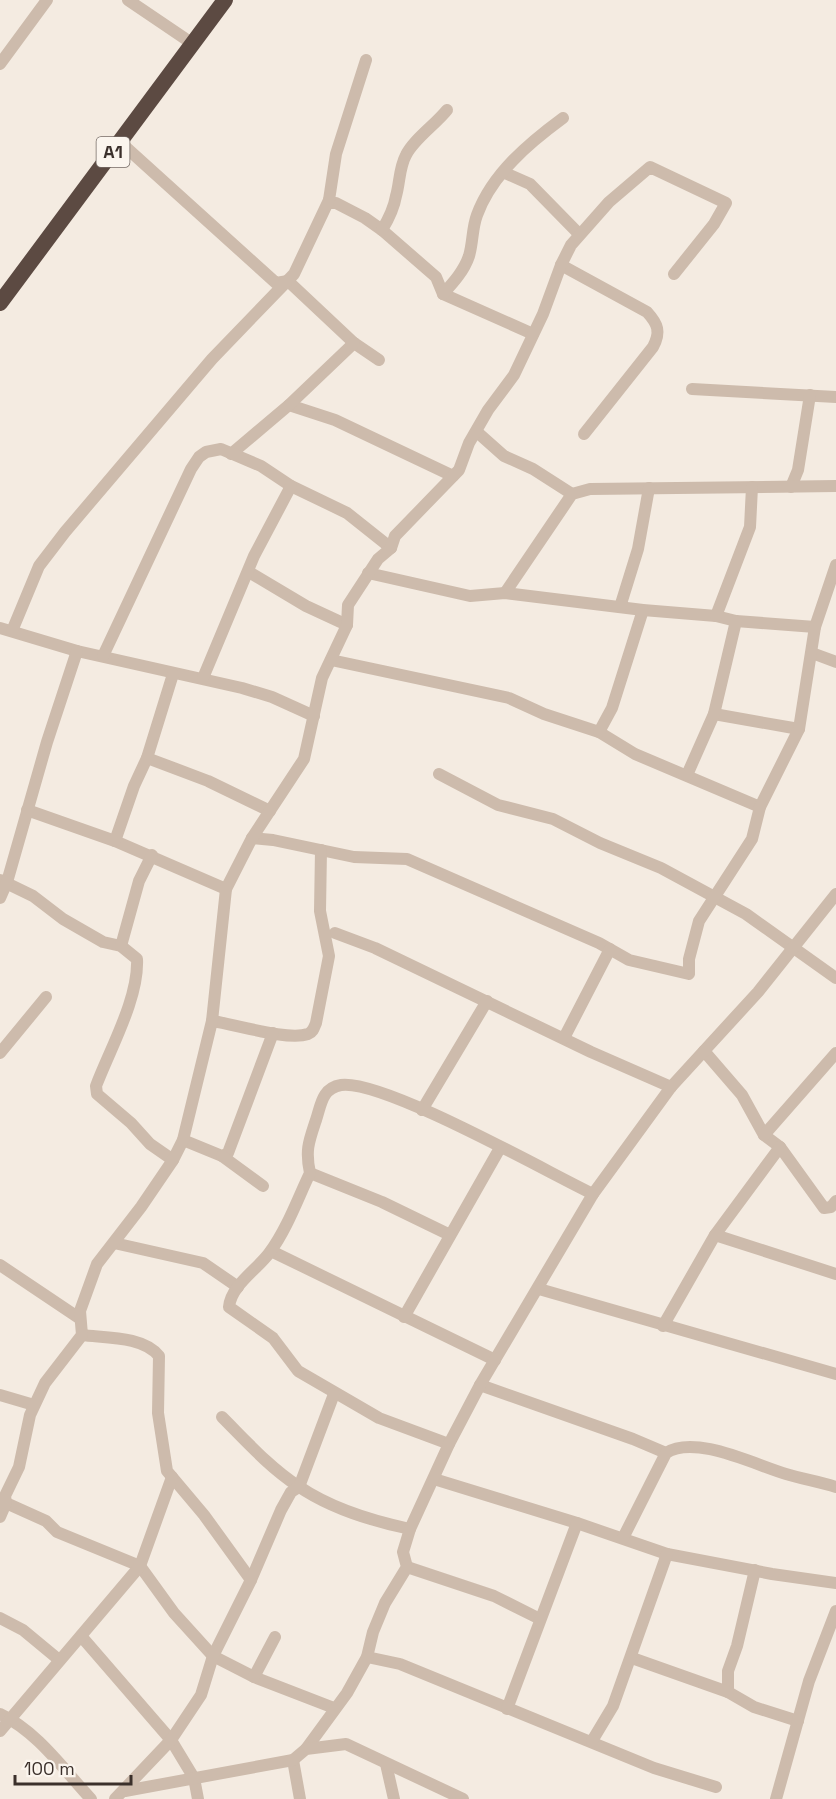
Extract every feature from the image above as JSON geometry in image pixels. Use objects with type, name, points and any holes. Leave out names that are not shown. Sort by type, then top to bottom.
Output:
[{"type":"highway","name":"A1","points":[[0,303],[225,0]]},
{"type":"street","points":[[0,64],[47,0]]},
{"type":"street","points":[[128,0],[193,44]]},
{"type":"street","points":[[314,716],[272,697],[202,678],[173,674],[77,651],[6,630],[39,566],[65,532],[212,359],[288,281],[329,200],[336,154],[366,60]]},
{"type":"street","points":[[382,230],[396,196],[400,170],[406,154],[414,142],[432,129],[447,110]]},
{"type":"street","points":[[443,294],[458,277],[469,256],[476,216],[484,199],[503,172],[534,139],[563,118]]},
{"type":"street","points":[[120,142],[276,284],[288,281]]},
{"type":"street","points":[[0,1517],[4,1498],[19,1467],[26,1427],[34,1405],[45,1383],[82,1335],[79,1317],[97,1264],[174,1160],[183,1140],[212,1021],[226,889],[252,838],[304,759],[322,678],[347,625],[348,605],[368,573],[391,548],[395,536],[459,470],[488,410],[514,375],[561,265],[579,234],[591,225],[609,202],[650,167],[726,203],[714,224],[674,274]]},
{"type":"street","points":[[503,172],[530,184],[579,234]]},
{"type":"street","points":[[329,200],[365,218],[382,230],[436,277],[443,294],[533,334]]},
{"type":"street","points":[[561,265],[639,307],[657,323],[658,337],[653,347],[584,434]]},
{"type":"street","points":[[288,281],[354,343],[379,360]]},
{"type":"street","points":[[231,454],[289,405],[354,343]]},
{"type":"street","points":[[692,389],[836,397]]},
{"type":"street","points":[[791,487],[798,470],[810,395]]},
{"type":"street","points":[[289,405],[335,420],[453,476]]},
{"type":"street","points":[[477,432],[504,456],[533,469],[572,494]]},
{"type":"street","points":[[103,656],[151,552],[199,457],[206,452],[221,449],[261,466],[291,486],[347,513],[391,548]]},
{"type":"street","points":[[202,678],[254,556],[291,486]]},
{"type":"street","points":[[505,593],[572,494],[590,489],[836,486]]},
{"type":"street","points":[[716,616],[750,527],[752,487]]},
{"type":"street","points":[[620,607],[638,549],[649,488]]},
{"type":"street","points":[[252,838],[354,857],[407,859],[610,949],[629,960],[689,974],[689,959],[699,921],[713,896],[752,839],[760,807],[799,729],[812,653],[814,627],[835,570]]},
{"type":"street","points":[[249,572],[306,606],[347,625]]},
{"type":"street","points":[[368,573],[470,596],[505,593],[643,610],[716,616],[736,621],[814,627]]},
{"type":"street","points":[[599,732],[612,708],[643,610]]},
{"type":"street","points":[[687,775],[714,714],[736,621]]},
{"type":"street","points":[[0,898],[77,651]]},
{"type":"street","points":[[812,653],[836,662]]},
{"type":"street","points":[[331,660],[446,687],[487,691],[599,732],[635,754],[760,807]]},
{"type":"street","points":[[116,840],[134,786],[147,758],[173,674]]},
{"type":"street","points":[[714,714],[799,729]]},
{"type":"street","points":[[147,758],[208,781],[270,811]]},
{"type":"street","points":[[439,774],[498,805],[553,819],[600,843],[661,868],[746,914],[836,978]]},
{"type":"street","points":[[27,810],[116,840],[226,889]]},
{"type":"street","points":[[212,1021],[273,1033],[306,1035],[312,1032],[316,1023],[329,956],[320,911],[321,850]]},
{"type":"street","points":[[121,946],[139,881],[152,855]]},
{"type":"street","points":[[4,881],[33,896],[63,919],[103,942],[121,946],[137,959],[137,976],[129,1003],[96,1086],[98,1095],[131,1123],[150,1144],[174,1160]]},
{"type":"street","points":[[120,1795],[194,1778],[293,1760],[306,1749],[347,1693],[367,1657],[381,1612],[406,1567],[403,1552],[410,1529],[448,1444],[480,1385],[539,1289],[593,1194],[671,1087],[704,1052],[836,894]]},
{"type":"street","points":[[335,933],[375,948],[671,1087]]},
{"type":"street","points":[[564,1038],[610,949]]},
{"type":"street","points":[[0,1053],[46,997]]},
{"type":"street","points":[[422,1110],[487,1001]]},
{"type":"street","points":[[222,1156],[228,1153],[273,1033]]},
{"type":"street","points":[[704,1052],[742,1095],[764,1135],[780,1147],[824,1208],[831,1207],[836,1201]]},
{"type":"street","points":[[764,1135],[836,1053]]},
{"type":"street","points":[[448,1444],[379,1418],[334,1394],[298,1371],[273,1338],[229,1307],[230,1300],[238,1287],[271,1251],[310,1173],[306,1153],[323,1097],[329,1089],[341,1085],[359,1086],[396,1098],[593,1194]]},
{"type":"street","points":[[183,1140],[222,1156],[263,1186]]},
{"type":"street","points":[[663,1326],[715,1235],[780,1147]]},
{"type":"street","points":[[404,1317],[500,1148]]},
{"type":"street","points":[[310,1173],[382,1202],[450,1235]]},
{"type":"street","points":[[715,1235],[836,1274]]},
{"type":"street","points":[[114,1243],[203,1263],[238,1287]]},
{"type":"street","points":[[271,1251],[495,1360]]},
{"type":"street","points":[[0,1265],[79,1317]]},
{"type":"street","points":[[539,1289],[836,1374]]},
{"type":"street","points":[[82,1335],[133,1341],[154,1350],[159,1356],[159,1413],[165,1463],[172,1477],[204,1515],[251,1580]]},
{"type":"street","points":[[480,1385],[633,1438],[666,1453]]},
{"type":"street","points":[[120,1795],[171,1740],[201,1695],[213,1656],[251,1580],[281,1510],[291,1492],[299,1487],[334,1394]]},
{"type":"street","points":[[0,1395],[34,1405]]},
{"type":"street","points":[[222,1417],[275,1468],[299,1487],[359,1515],[410,1529]]},
{"type":"street","points":[[623,1538],[666,1453],[678,1448],[711,1449],[786,1474],[836,1486]]},
{"type":"street","points":[[0,1731],[5,1716],[81,1636],[140,1566],[172,1477]]},
{"type":"street","points":[[434,1479],[577,1523],[667,1554],[836,1583]]},
{"type":"street","points":[[4,1498],[46,1521],[57,1532],[140,1566],[174,1613],[213,1656],[254,1677],[334,1708]]},
{"type":"street","points":[[507,1709],[540,1618],[556,1584],[577,1523]]},
{"type":"street","points":[[592,1741],[613,1706],[632,1658],[667,1554]]},
{"type":"street","points":[[406,1567],[494,1596],[540,1618]]},
{"type":"street","points":[[728,1692],[728,1671],[737,1646],[755,1570]]},
{"type":"street","points":[[776,1799],[809,1682],[836,1611]]},
{"type":"street","points":[[0,1618],[23,1630],[58,1659]]},
{"type":"street","points":[[81,1636],[171,1740],[194,1778],[198,1799]]},
{"type":"street","points":[[254,1677],[275,1637]]},
{"type":"street","points":[[367,1657],[400,1664],[654,1768],[716,1787]]},
{"type":"street","points":[[632,1658],[728,1692],[754,1707],[798,1721]]},
{"type":"street","points":[[5,1716],[39,1743],[91,1799]]},
{"type":"street","points":[[306,1749],[346,1744],[463,1799]]},
{"type":"street","points":[[293,1760],[300,1799]]},
{"type":"street","points":[[387,1764],[394,1799]]}]
